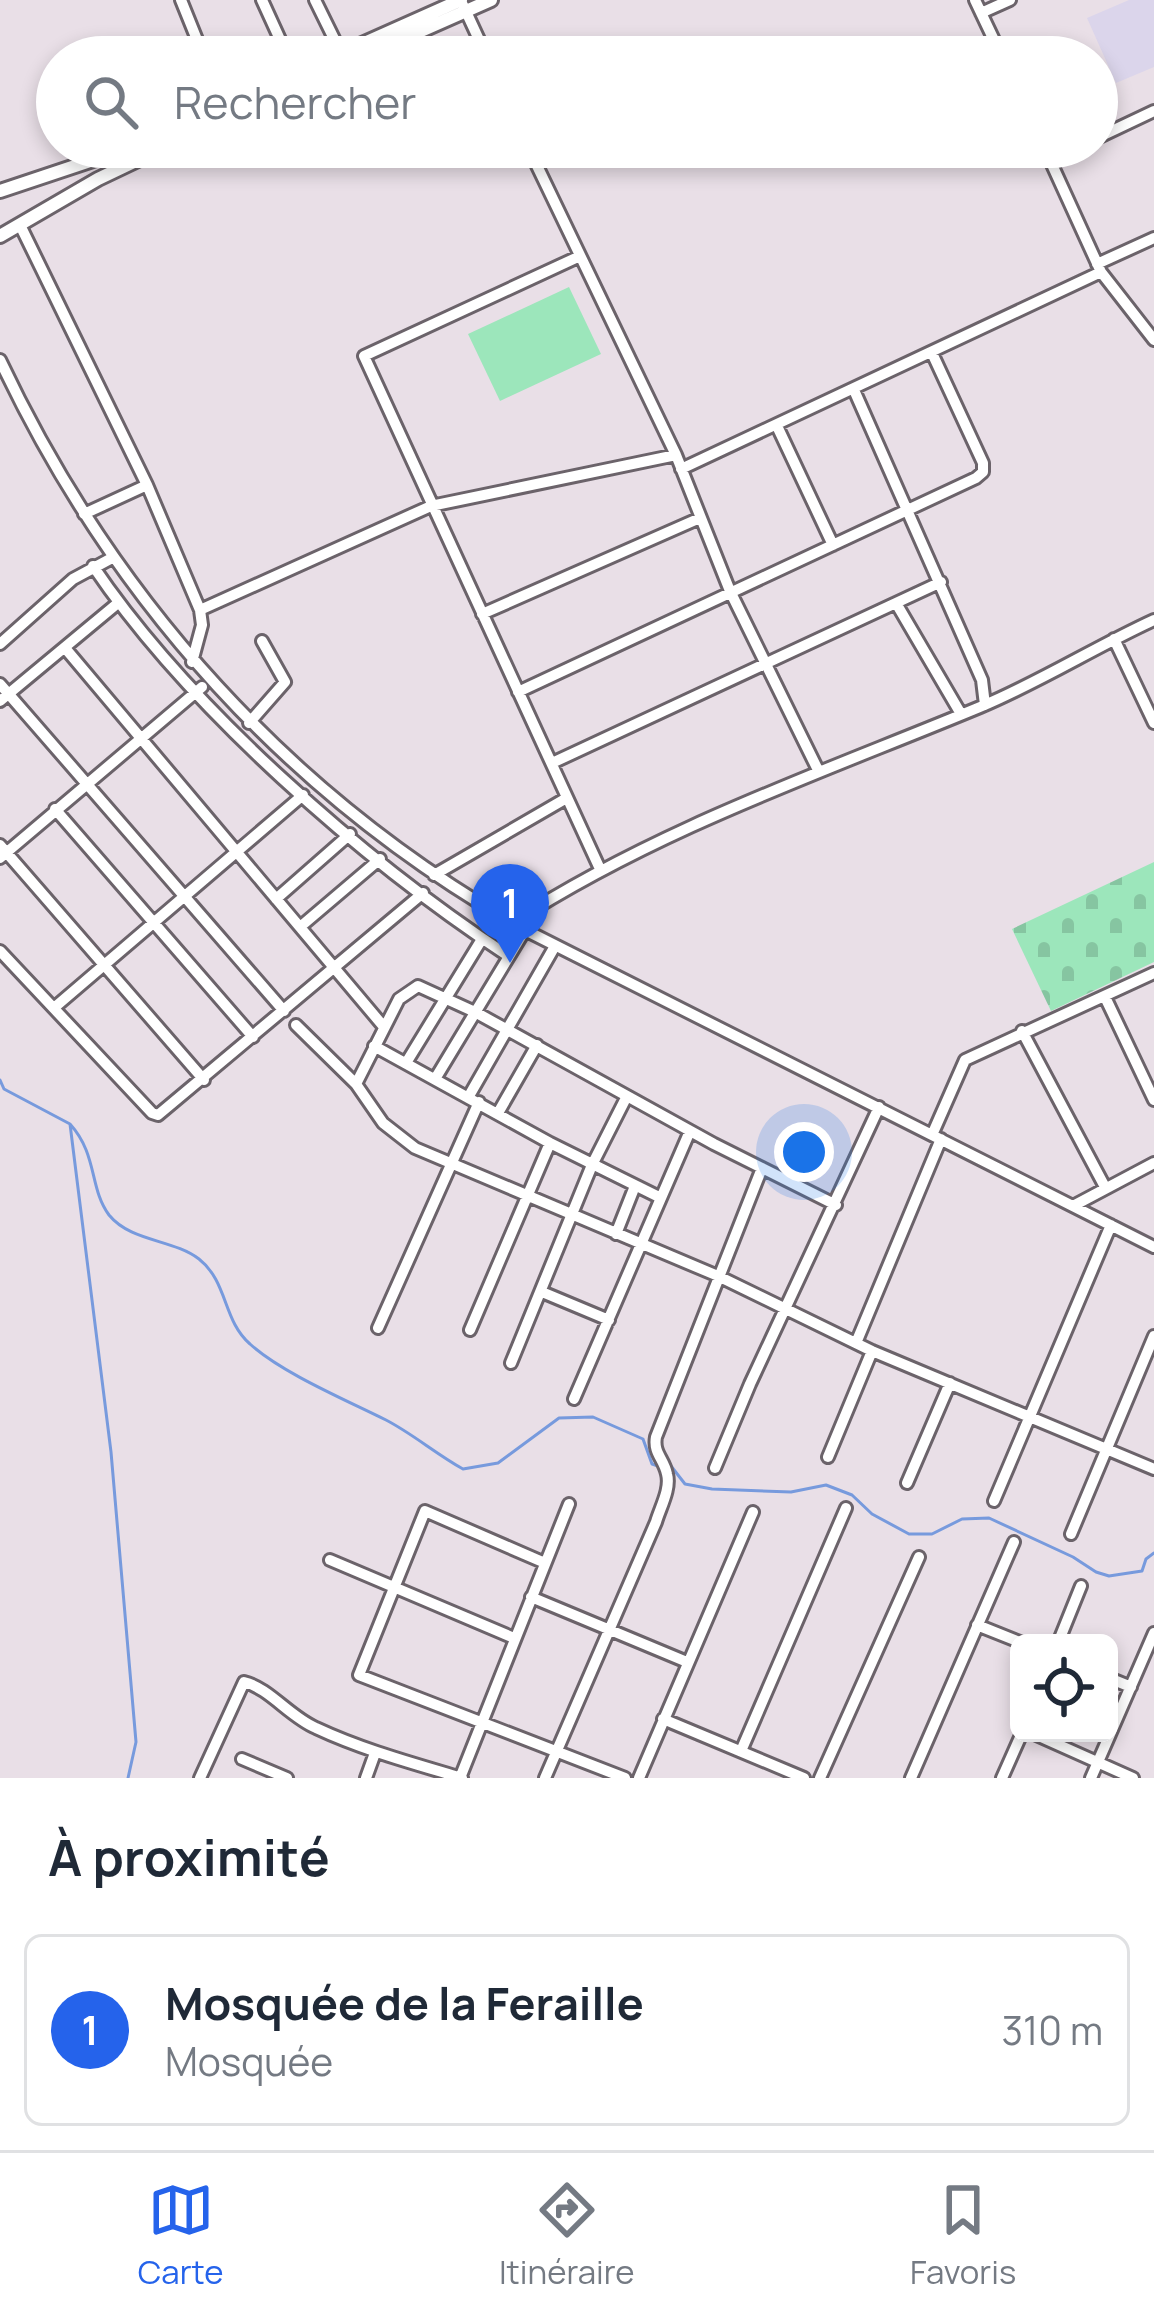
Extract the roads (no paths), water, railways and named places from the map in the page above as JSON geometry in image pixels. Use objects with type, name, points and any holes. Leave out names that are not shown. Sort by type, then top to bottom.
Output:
[{"type":"main road","points":[[386,36],[462,4],[491,0]]},
{"type":"main road","points":[[402,36],[462,4]]},
{"type":"main road","points":[[0,191],[69,168]]},
{"type":"main road","points":[[0,236],[121,168]]},
{"type":"street","points":[[181,0],[196,36]]},
{"type":"street","points":[[262,0],[278,36]]},
{"type":"street","points":[[316,0],[331,36]]},
{"type":"street","points":[[975,0],[991,36]]},
{"type":"street","points":[[981,14],[1010,0]]},
{"type":"street","points":[[462,4],[477,36]]},
{"type":"street","points":[[1118,127],[1154,110]]},
{"type":"street","points":[[538,168],[676,455],[730,591],[818,770]]},
{"type":"street","points":[[1054,168],[1099,268],[1154,340]]},
{"type":"street","points":[[20,225],[147,485],[200,610],[200,639],[192,662]]},
{"type":"street","points":[[680,469],[932,352],[1154,238]]},
{"type":"street","points":[[578,257],[364,356],[600,868]]},
{"type":"street","points":[[518,692],[909,511],[983,472],[932,352]]},
{"type":"street","points":[[0,360],[38,436],[112,559],[209,681],[314,784],[434,875],[512,923],[1154,1246]]},
{"type":"street","points":[[854,390],[982,680],[985,705]]},
{"type":"street","points":[[777,426],[833,544]]},
{"type":"street","points":[[200,610],[430,506],[676,455]]},
{"type":"street","points":[[84,514],[147,485]]},
{"type":"street","points":[[482,614],[700,518]]},
{"type":"street","points":[[0,644],[93,566],[112,559]]},
{"type":"street","points":[[93,566],[118,602],[197,692],[302,796],[507,956]]},
{"type":"street","points":[[552,763],[941,582]]},
{"type":"street","points":[[118,602],[3,693],[284,1011]]},
{"type":"street","points":[[896,603],[961,714]]},
{"type":"street","points":[[512,923],[600,868],[818,770],[985,705],[1154,620]]},
{"type":"street","points":[[1114,638],[1154,723]]},
{"type":"street","points":[[249,723],[285,682],[262,640]]},
{"type":"street","points":[[65,648],[384,1027]]},
{"type":"street","points":[[204,1080],[2,852],[209,681]]},
{"type":"street","points":[[55,1006],[314,784]]},
{"type":"street","points":[[434,875],[565,799]]},
{"type":"street","points":[[55,809],[254,1037]]},
{"type":"street","points":[[276,899],[350,834]]},
{"type":"street","points":[[300,927],[380,859]]},
{"type":"street","points":[[0,951],[152,1113],[165,1113],[423,893]]},
{"type":"street","points":[[435,1078],[525,930]]},
{"type":"street","points":[[406,1063],[482,939]]},
{"type":"street","points":[[378,1328],[452,1165],[474,1099],[555,946]]},
{"type":"street","points":[[856,1343],[965,1060],[1154,973]]},
{"type":"street","points":[[356,1084],[399,998],[418,986],[836,1205]]},
{"type":"street","points":[[1105,997],[1154,1100]]},
{"type":"street","points":[[296,1025],[356,1084],[383,1124],[415,1148],[718,1276],[872,1351],[1154,1469]]},
{"type":"street","points":[[1022,1031],[1105,1187]]},
{"type":"street","points":[[498,1113],[537,1045]]},
{"type":"street","points":[[374,1046],[661,1198]]},
{"type":"street","points":[[1140,1074],[1154,1067]]},
{"type":"street","points":[[511,1363],[592,1165],[627,1096]]},
{"type":"street","points":[[715,1468],[879,1107]]},
{"type":"street","points":[[574,1399],[690,1131]]},
{"type":"street","points":[[470,1330],[550,1143]]},
{"type":"street","points":[[1072,1206],[1154,1162]]},
{"type":"street","points":[[545,1778],[656,1522],[668,1483],[654,1444],[762,1168]]},
{"type":"street","points":[[616,1234],[635,1186]]},
{"type":"street","points":[[994,1501],[1111,1225]]},
{"type":"street","points":[[542,1292],[609,1320]]},
{"type":"street","points":[[1071,1534],[1154,1336]]},
{"type":"street","points":[[828,1457],[872,1351]]},
{"type":"street","points":[[908,1483],[950,1383]]},
{"type":"street","points":[[200,1778],[244,1682],[258,1686],[286,1712],[313,1727],[375,1753],[460,1778],[569,1504]]},
{"type":"street","points":[[741,1751],[846,1508]]},
{"type":"street","points":[[544,1563],[425,1511],[359,1675],[625,1778]]},
{"type":"street","points":[[639,1778],[753,1512]]},
{"type":"street","points":[[911,1778],[1014,1542]]},
{"type":"street","points":[[820,1778],[919,1557]]},
{"type":"street","points":[[330,1559],[514,1638]]},
{"type":"street","points":[[1062,1634],[1081,1586]]},
{"type":"street","points":[[531,1597],[687,1662]]},
{"type":"street","points":[[977,1625],[1010,1638]]},
{"type":"street","points":[[1091,1778],[1154,1633]]},
{"type":"street","points":[[1118,1682],[1131,1687]]},
{"type":"street","points":[[663,1719],[804,1778]]},
{"type":"street","points":[[1002,1778],[1018,1742]]},
{"type":"street","points":[[1052,1742],[1132,1778]]},
{"type":"street","points":[[366,1778],[375,1753]]},
{"type":"street","points":[[242,1759],[286,1778]]},
{"type":"waterway","points":[[0,1080],[4,1089],[70,1124],[111,1452],[136,1742],[128,1778]]},
{"type":"waterway","points":[[70,1124],[85,1148],[109,1215],[140,1236],[199,1259],[215,1279],[241,1335],[297,1376],[396,1426],[463,1469],[498,1463],[559,1418],[593,1417],[643,1439],[652,1464],[661,1467]]},
{"type":"waterway","points":[[671,1466],[685,1484],[712,1489],[791,1492],[826,1485],[852,1495],[872,1514],[909,1534],[932,1534],[962,1519],[989,1518],[1109,1576],[1142,1571],[1154,1553]]},
{"type":"place","name":"Mosquée de la Feraille","points":[[510,963]]}]
